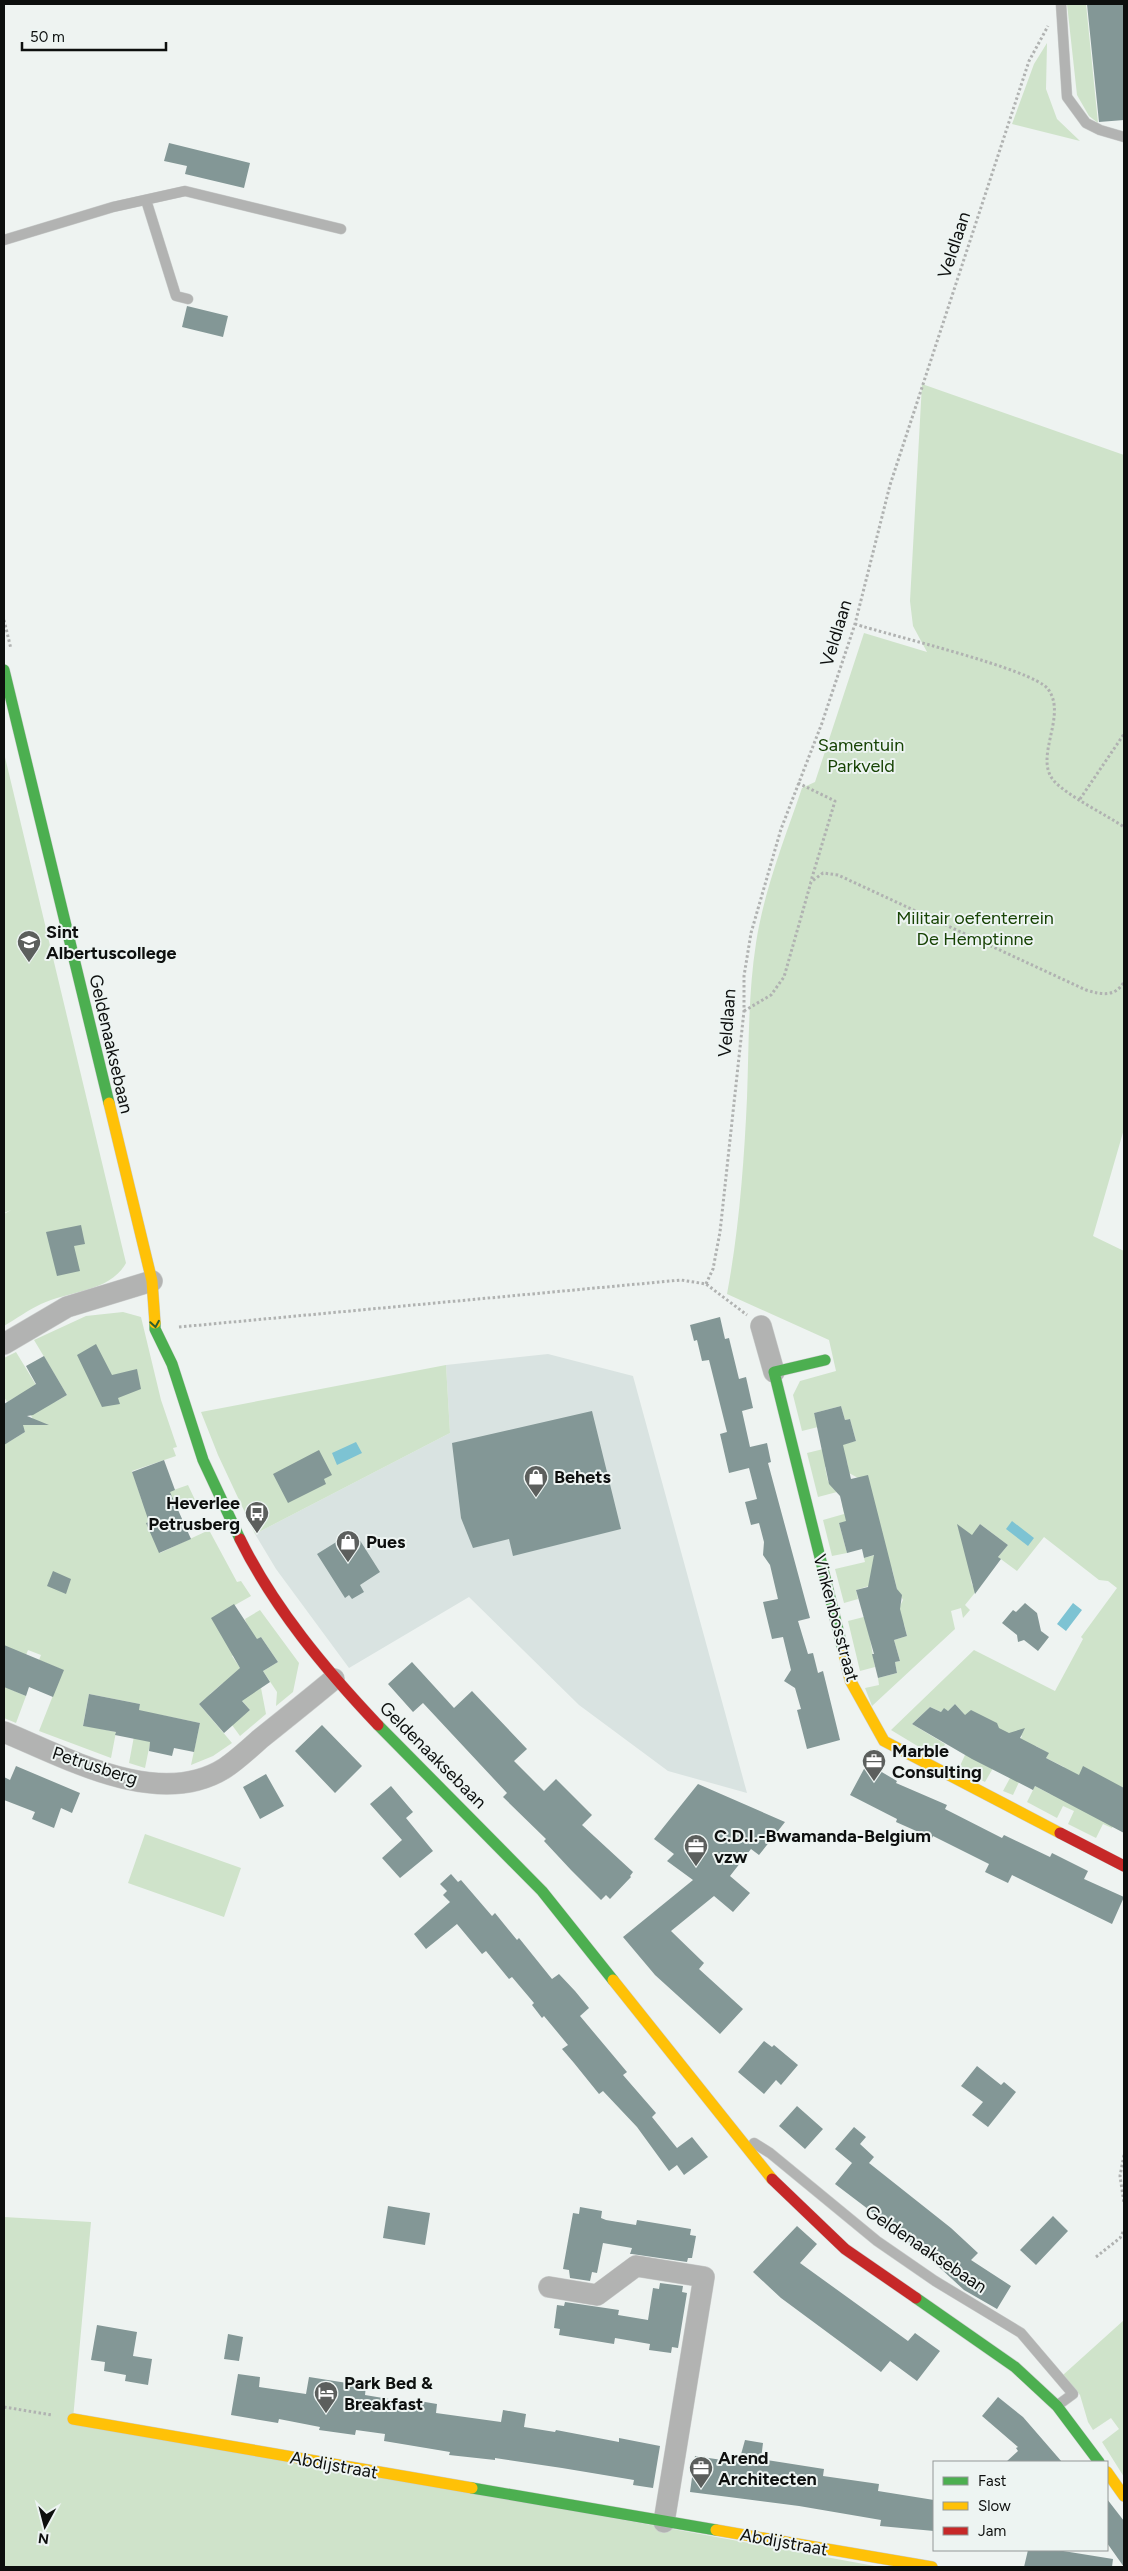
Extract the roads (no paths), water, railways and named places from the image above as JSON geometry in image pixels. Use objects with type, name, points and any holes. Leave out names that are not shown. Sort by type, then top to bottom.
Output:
[{"type":"street","name":"Geldenaaksebaan","points":[[4,670],[152,1281],[155,1329],[172,1364],[203,1460],[241,1541],[291,1622],[334,1679],[403,1752],[485,1830],[542,1891],[768,2174],[845,2249],[1015,2367],[1057,2406],[1098,2461]]},
{"type":"street","name":"Geldenaaksebaan","points":[[152,1281],[167,1311]]},
{"type":"street","points":[[4,1344],[67,1307],[152,1281]]},
{"type":"street","name":"Vinkenbosstraat","points":[[762,1326],[850,1680],[884,1741],[1124,1866]]},
{"type":"street","name":"Geldenaaksebaan","points":[[172,1364],[178,1333]]},
{"type":"street","points":[[774,1372],[825,1360]]},
{"type":"street","name":"Petrusberg","points":[[4,1732],[86,1766],[130,1780],[155,1784],[191,1781],[225,1768],[334,1679]]},
{"type":"street","points":[[549,2287],[597,2295],[636,2266],[704,2277],[664,2522]]},
{"type":"street","name":"Abdijstraat","points":[[73,2419],[932,2567]]},
{"type":"street","points":[[1108,2473],[1124,2496]]},
{"type":"lane","points":[[1061,4],[1067,97],[1086,123],[1100,130],[1124,137]]},
{"type":"lane","points":[[4,240],[113,207],[185,191],[341,229]]},
{"type":"lane","points":[[146,200],[176,296],[188,298]]},
{"type":"lane","name":"Geldenaaksebaan","points":[[733,2130],[770,2153],[878,2241],[935,2281],[1021,2332],[1073,2394],[1057,2406]]},
{"type":"water","points":[[356,1442],[362,1453],[337,1465],[332,1453]]},
{"type":"water","points":[[1012,1521],[1034,1538],[1028,1546],[1006,1529]]},
{"type":"water","points":[[1073,1603],[1082,1610],[1066,1631],[1057,1624]]},
{"type":"place","name":"Sint Albertuscollege","points":[[29,963]]},
{"type":"place","name":"Behets","points":[[536,1498]]},
{"type":"place","name":"Heverlee Petrusberg","points":[[257,1534]]},
{"type":"place","name":"Pues","points":[[348,1563]]},
{"type":"place","name":"Marble Consulting","points":[[874,1782]]},
{"type":"place","name":"C.D.I.-Bwamanda-Belgium vzw","points":[[696,1867]]},
{"type":"place","name":"Park Bed & Breakfast","points":[[326,2414]]},
{"type":"place","name":"Arend Architecten","points":[[701,2489]]},
{"type":"park label","name":"Samentuin Parkveld","points":[[861,755]]},
{"type":"park label","name":"Militair oefenterrein De Hemptinne","points":[[975,928]]}]
